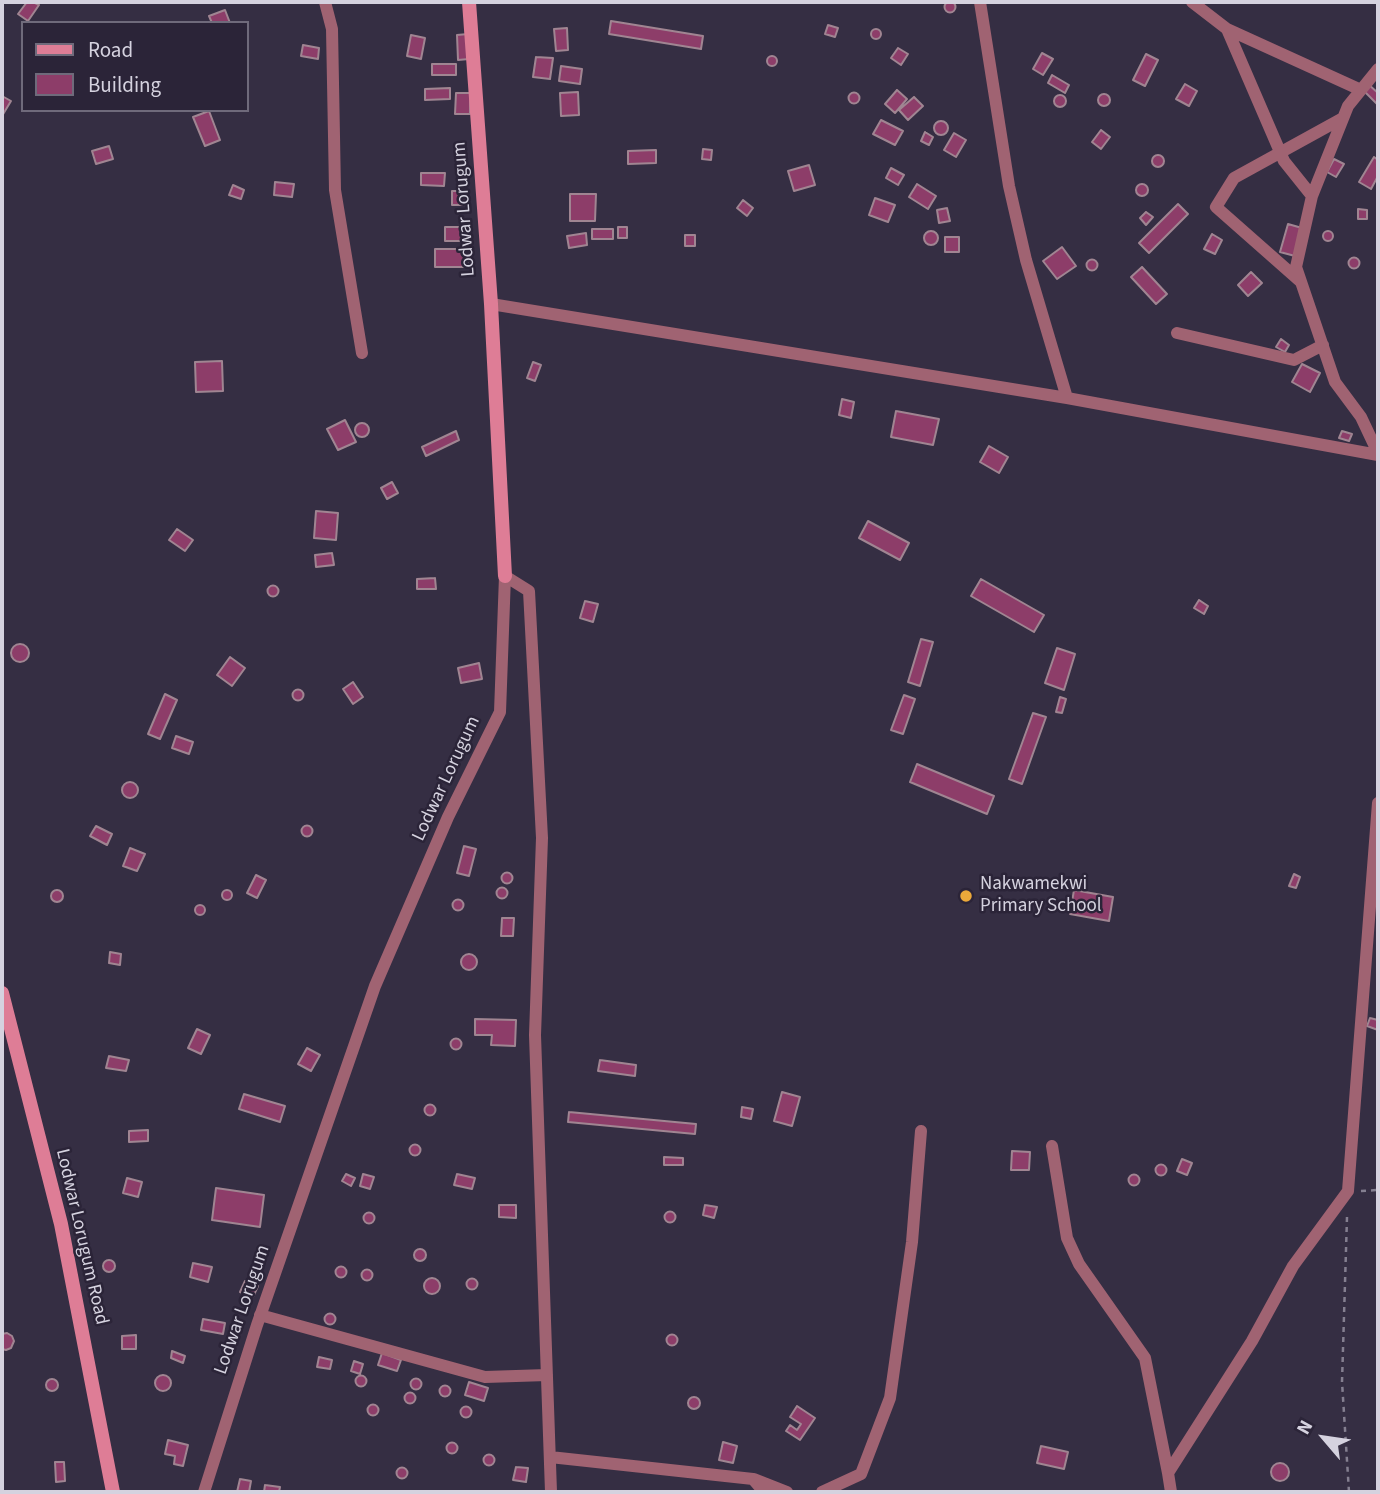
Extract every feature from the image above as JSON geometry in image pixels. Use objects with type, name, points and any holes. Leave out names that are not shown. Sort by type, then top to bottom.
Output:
[{"type":"street","points":[[325,2],[331,29],[335,190],[362,353]]},
{"type":"street","name":"Lodwar Lorugum","points":[[204,1492],[260,1315],[375,986],[449,817],[500,712],[505,576],[491,304],[469,2]]},
{"type":"street","points":[[980,2],[1009,186],[1026,260],[1067,398]]},
{"type":"street","points":[[1192,2],[1227,29],[1361,90]]},
{"type":"street","points":[[1227,29],[1284,161],[1312,196]]},
{"type":"street","points":[[1378,69],[1348,106],[1343,118],[1312,196],[1296,267],[1335,382],[1362,417],[1378,454]]},
{"type":"street","points":[[1302,283],[1216,207],[1234,178],[1343,118]]},
{"type":"street","points":[[491,304],[1067,398],[1378,454]]},
{"type":"street","points":[[1177,333],[1294,360],[1323,345]]},
{"type":"street","points":[[505,576],[529,591],[541,811],[535,1035],[551,1492]]},
{"type":"street","points":[[1168,1473],[1252,1341],[1293,1266],[1348,1191],[1378,803]]},
{"type":"street","name":"Lodwar Lorugum Road","points":[[2,993],[61,1224],[113,1492]]},
{"type":"street","points":[[822,1492],[861,1474],[890,1398],[912,1242],[921,1131]]},
{"type":"street","points":[[1052,1146],[1068,1238],[1079,1264],[1145,1359],[1171,1492]]},
{"type":"street","points":[[260,1315],[485,1377],[547,1374]]},
{"type":"street","points":[[550,1457],[753,1479],[787,1492]]},
{"type":"street","points":[[753,1479],[764,1492]]},
{"type":"path","points":[[1349,1492],[1342,1382],[1348,1191],[1378,1190]]},
{"type":"building","points":[[27,2],[39,5],[28,21],[18,14]]},
{"type":"building","points":[[950,2],[954,3],[954,11],[950,12],[946,11],[945,7],[946,3]]},
{"type":"building","points":[[225,10],[229,21],[211,21],[209,16]]},
{"type":"building","points":[[611,21],[703,36],[701,49],[609,34]]},
{"type":"building","points":[[828,25],[838,28],[835,37],[825,34]]},
{"type":"building","points":[[567,28],[568,50],[556,51],[554,29]]},
{"type":"building","points":[[876,29],[880,30],[880,38],[876,39],[872,38],[871,34],[872,30]]},
{"type":"building","points":[[468,34],[469,59],[458,60],[457,35]]},
{"type":"building","points":[[411,35],[425,38],[421,59],[407,56]]},
{"type":"building","points":[[303,45],[319,48],[318,59],[301,56]]},
{"type":"building","points":[[898,48],[908,54],[901,65],[891,58]]},
{"type":"building","points":[[1042,53],[1053,59],[1043,75],[1033,69]]},
{"type":"building","points":[[1146,54],[1158,60],[1145,86],[1133,80]]},
{"type":"building","points":[[772,56],[776,57],[776,65],[772,66],[768,65],[767,61],[768,57]]},
{"type":"building","points":[[536,57],[553,58],[550,79],[533,77]]},
{"type":"building","points":[[432,64],[456,64],[456,75],[432,75]]},
{"type":"building","points":[[561,66],[582,69],[580,84],[559,81]]},
{"type":"building","points":[[1052,75],[1069,85],[1065,93],[1048,83]]},
{"type":"building","points":[[1185,84],[1197,91],[1189,106],[1176,99]]},
{"type":"building","points":[[1368,84],[1378,93],[1378,105],[1363,90]]},
{"type":"building","points":[[450,88],[450,99],[425,100],[425,89]]},
{"type":"building","points":[[897,90],[907,99],[895,113],[885,104]]},
{"type":"building","points":[[578,92],[579,115],[561,116],[560,93]]},
{"type":"building","points":[[854,92],[860,98],[854,104],[848,98]]},
{"type":"building","points":[[456,93],[470,93],[470,114],[455,114]]},
{"type":"building","points":[[1104,94],[1110,100],[1104,106],[1098,100]]},
{"type":"building","points":[[1060,95],[1066,101],[1060,107],[1054,101]]},
{"type":"building","points":[[2,96],[11,101],[2,116]]},
{"type":"building","points":[[914,97],[923,106],[908,120],[899,110]]},
{"type":"building","points":[[209,112],[220,140],[205,146],[193,117]]},
{"type":"building","points":[[881,120],[903,131],[895,145],[873,134]]},
{"type":"building","points":[[941,121],[946,123],[946,133],[941,135],[936,133],[934,128],[936,123]]},
{"type":"building","points":[[1101,130],[1110,137],[1101,149],[1092,142]]},
{"type":"building","points":[[925,132],[933,137],[929,145],[921,141]]},
{"type":"building","points":[[954,133],[966,140],[956,157],[944,150]]},
{"type":"building","points":[[109,146],[113,159],[96,164],[92,151]]},
{"type":"building","points":[[703,149],[712,150],[711,160],[702,159]]},
{"type":"building","points":[[656,150],[656,163],[628,164],[628,151]]},
{"type":"building","points":[[1158,155],[1164,161],[1158,167],[1152,161]]},
{"type":"building","points":[[1374,157],[1378,160],[1378,176],[1371,189],[1359,182]]},
{"type":"building","points":[[1334,159],[1344,164],[1336,177],[1327,172]]},
{"type":"building","points":[[809,165],[815,185],[794,191],[788,171]]},
{"type":"building","points":[[891,168],[904,175],[898,185],[886,178]]},
{"type":"building","points":[[421,173],[445,173],[444,186],[421,185]]},
{"type":"building","points":[[275,182],[294,184],[292,197],[274,195]]},
{"type":"building","points":[[917,184],[936,196],[928,209],[909,197]]},
{"type":"building","points":[[1142,184],[1148,190],[1142,196],[1136,190]]},
{"type":"building","points":[[233,185],[244,190],[241,199],[229,195]]},
{"type":"building","points":[[452,191],[468,191],[468,205],[452,205]]},
{"type":"building","points":[[570,194],[596,194],[595,221],[570,221]]},
{"type":"building","points":[[875,198],[895,205],[888,222],[869,215]]},
{"type":"building","points":[[743,200],[753,208],[747,216],[737,208]]},
{"type":"building","points":[[1178,204],[1188,214],[1149,253],[1139,243]]},
{"type":"building","points":[[947,208],[950,221],[939,223],[937,210]]},
{"type":"building","points":[[1358,209],[1367,210],[1367,219],[1358,219]]},
{"type":"building","points":[[1146,212],[1153,217],[1146,225],[1140,218]]},
{"type":"building","points":[[1288,224],[1302,228],[1295,256],[1280,252]]},
{"type":"building","points":[[445,227],[467,227],[467,241],[445,241]]},
{"type":"building","points":[[618,227],[627,227],[627,238],[618,238]]},
{"type":"building","points":[[592,229],[613,229],[613,239],[592,239]]},
{"type":"building","points":[[931,231],[936,233],[936,243],[931,245],[926,243],[924,238],[926,233]]},
{"type":"building","points":[[1328,231],[1332,232],[1332,240],[1328,241],[1324,240],[1323,236],[1324,232]]},
{"type":"building","points":[[586,233],[587,245],[569,248],[567,236]]},
{"type":"building","points":[[1212,234],[1222,240],[1215,254],[1204,249]]},
{"type":"building","points":[[685,235],[695,235],[695,246],[685,246]]},
{"type":"building","points":[[945,237],[959,237],[959,252],[945,252]]},
{"type":"building","points":[[1062,247],[1076,266],[1057,279],[1043,261]]},
{"type":"building","points":[[435,249],[468,249],[468,267],[435,267]]},
{"type":"building","points":[[1354,258],[1358,259],[1358,267],[1354,268],[1350,267],[1349,263],[1350,259]]},
{"type":"building","points":[[1092,259],[1098,265],[1092,271],[1086,265]]},
{"type":"building","points":[[1142,267],[1167,294],[1156,304],[1131,277]]},
{"type":"building","points":[[1251,272],[1262,283],[1248,296],[1238,285]]},
{"type":"building","points":[[1281,339],[1289,345],[1285,352],[1276,347]]},
{"type":"building","points":[[222,361],[223,391],[196,392],[195,362]]},
{"type":"building","points":[[533,362],[541,365],[535,381],[527,378]]},
{"type":"building","points":[[1302,364],[1320,373],[1310,392],[1292,382]]},
{"type":"building","points":[[842,399],[854,402],[851,418],[839,415]]},
{"type":"building","points":[[896,411],[939,419],[933,445],[891,437]]},
{"type":"building","points":[[345,420],[356,442],[338,450],[327,429]]},
{"type":"building","points":[[359,423],[365,423],[369,430],[365,437],[359,437],[355,433],[355,427]]},
{"type":"building","points":[[456,431],[459,440],[426,456],[422,447]]},
{"type":"building","points":[[1342,431],[1352,434],[1349,441],[1339,438]]},
{"type":"building","points":[[989,446],[1008,457],[999,473],[980,462]]},
{"type":"building","points":[[392,482],[398,493],[387,499],[381,488]]},
{"type":"building","points":[[316,511],[338,513],[336,540],[314,538]]},
{"type":"building","points":[[868,521],[909,543],[900,560],[859,538]]},
{"type":"building","points":[[177,529],[193,540],[185,551],[169,540]]},
{"type":"building","points":[[332,553],[334,565],[316,567],[315,555]]},
{"type":"building","points":[[435,578],[436,589],[417,589],[417,579]]},
{"type":"building","points":[[981,579],[1044,615],[1034,632],[971,596]]},
{"type":"building","points":[[273,586],[277,587],[277,595],[273,596],[269,595],[268,591],[269,587]]},
{"type":"building","points":[[1199,600],[1208,606],[1204,614],[1194,608]]},
{"type":"building","points":[[585,601],[598,604],[593,622],[580,618]]},
{"type":"building","points":[[921,639],[933,642],[920,686],[908,682]]},
{"type":"building","points":[[20,644],[26,647],[29,653],[26,659],[20,662],[14,659],[11,653],[14,647]]},
{"type":"building","points":[[1057,648],[1075,654],[1064,690],[1045,683]]},
{"type":"building","points":[[230,657],[245,668],[232,686],[217,675]]},
{"type":"building","points":[[479,663],[482,679],[461,683],[458,668]]},
{"type":"building","points":[[353,682],[363,697],[353,704],[343,689]]},
{"type":"building","points":[[298,689],[304,695],[298,701],[292,695]]},
{"type":"building","points":[[165,694],[177,700],[160,739],[148,734]]},
{"type":"building","points":[[904,695],[915,699],[903,734],[891,730]]},
{"type":"building","points":[[1060,697],[1066,699],[1062,713],[1056,712]]},
{"type":"building","points":[[1033,713],[1046,717],[1022,784],[1009,779]]},
{"type":"building","points":[[176,736],[193,742],[189,754],[172,748]]},
{"type":"building","points":[[917,764],[994,796],[987,814],[910,782]]},
{"type":"building","points":[[130,782],[136,784],[136,796],[130,798],[124,796],[122,790],[124,784]]},
{"type":"building","points":[[307,825],[313,831],[307,837],[301,831]]},
{"type":"building","points":[[96,826],[112,834],[107,845],[90,836]]},
{"type":"building","points":[[464,846],[476,849],[469,876],[457,873]]},
{"type":"building","points":[[130,848],[145,854],[137,871],[123,866]]},
{"type":"building","points":[[507,872],[513,878],[507,884],[501,878]]},
{"type":"building","points":[[1294,874],[1300,877],[1296,888],[1289,886]]},
{"type":"building","points":[[256,875],[266,880],[257,898],[247,893]]},
{"type":"building","points":[[502,887],[508,893],[502,899],[496,893]]},
{"type":"building","points":[[57,890],[63,896],[57,902],[51,896]]},
{"type":"building","points":[[227,890],[231,891],[231,899],[227,900],[223,899],[222,895],[223,891]]},
{"type":"building","points":[[1074,890],[1113,897],[1109,921],[1070,914]]},
{"type":"building","points":[[458,899],[464,905],[458,911],[452,905]]},
{"type":"building","points":[[200,905],[204,906],[204,914],[200,915],[196,914],[195,910],[196,906]]},
{"type":"building","points":[[502,918],[514,918],[513,936],[501,936]]},
{"type":"building","points":[[110,952],[121,954],[120,965],[109,963]]},
{"type":"building","points":[[469,954],[475,956],[475,968],[469,970],[463,968],[461,962],[463,956]]},
{"type":"building","points":[[1370,1018],[1378,1020],[1378,1030],[1367,1026]]},
{"type":"building","points":[[475,1019],[516,1020],[515,1046],[491,1045],[492,1035],[475,1035]]},
{"type":"building","points":[[197,1029],[210,1035],[201,1054],[188,1048]]},
{"type":"building","points":[[456,1038],[462,1044],[456,1050],[450,1044]]},
{"type":"building","points":[[307,1048],[320,1055],[311,1071],[298,1064]]},
{"type":"building","points":[[109,1056],[129,1060],[126,1071],[106,1068]]},
{"type":"building","points":[[600,1060],[636,1065],[635,1076],[598,1071]]},
{"type":"building","points":[[782,1092],[800,1097],[792,1126],[774,1121]]},
{"type":"building","points":[[244,1094],[285,1106],[280,1122],[239,1109]]},
{"type":"building","points":[[430,1104],[436,1110],[430,1116],[424,1110]]},
{"type":"building","points":[[742,1107],[753,1109],[751,1119],[741,1117]]},
{"type":"building","points":[[569,1112],[696,1124],[695,1134],[568,1122]]},
{"type":"building","points":[[148,1130],[148,1141],[129,1142],[129,1131]]},
{"type":"building","points":[[415,1144],[421,1150],[415,1156],[409,1150]]},
{"type":"building","points":[[1012,1151],[1030,1152],[1029,1170],[1011,1170]]},
{"type":"building","points":[[664,1157],[683,1158],[683,1165],[664,1165]]},
{"type":"building","points":[[1182,1159],[1192,1163],[1187,1175],[1177,1171]]},
{"type":"building","points":[[1161,1164],[1167,1170],[1161,1176],[1155,1170]]},
{"type":"building","points":[[346,1174],[355,1178],[351,1186],[342,1181]]},
{"type":"building","points":[[363,1174],[374,1177],[370,1189],[360,1186]]},
{"type":"building","points":[[457,1174],[475,1178],[472,1189],[454,1185]]},
{"type":"building","points":[[1134,1174],[1140,1180],[1134,1186],[1128,1180]]},
{"type":"building","points":[[127,1178],[142,1182],[138,1197],[123,1193]]},
{"type":"building","points":[[216,1188],[264,1195],[260,1227],[212,1220]]},
{"type":"building","points":[[499,1205],[516,1205],[516,1218],[499,1217]]},
{"type":"building","points":[[705,1205],[717,1207],[714,1218],[703,1215]]},
{"type":"building","points":[[670,1211],[676,1217],[670,1223],[664,1217]]},
{"type":"building","points":[[369,1212],[375,1218],[369,1224],[363,1218]]},
{"type":"building","points":[[420,1249],[426,1255],[420,1261],[414,1255]]},
{"type":"building","points":[[109,1260],[115,1266],[109,1272],[103,1266]]},
{"type":"building","points":[[193,1263],[212,1267],[208,1282],[190,1277]]},
{"type":"building","points":[[341,1266],[347,1272],[341,1278],[335,1272]]},
{"type":"building","points":[[367,1269],[373,1275],[367,1281],[361,1275]]},
{"type":"building","points":[[432,1278],[438,1280],[438,1292],[432,1294],[426,1292],[424,1286],[426,1280]]},
{"type":"building","points":[[472,1278],[478,1284],[472,1290],[466,1284]]},
{"type":"building","points":[[245,1281],[258,1286],[253,1297],[240,1292]]},
{"type":"building","points":[[330,1313],[336,1319],[330,1325],[324,1319]]},
{"type":"building","points":[[203,1319],[225,1323],[223,1334],[201,1330]]},
{"type":"building","points":[[7,1333],[14,1341],[11,1348],[6,1350],[2,1349],[2,1334]]},
{"type":"building","points":[[672,1334],[678,1340],[672,1346],[666,1340]]},
{"type":"building","points":[[136,1335],[136,1349],[122,1349],[122,1336]]},
{"type":"building","points":[[172,1351],[185,1356],[183,1363],[171,1358]]},
{"type":"building","points":[[382,1353],[401,1360],[397,1371],[378,1365]]},
{"type":"building","points":[[319,1357],[332,1360],[330,1369],[317,1367]]},
{"type":"building","points":[[354,1361],[363,1364],[360,1374],[351,1371]]},
{"type":"building","points":[[163,1375],[169,1377],[169,1389],[163,1391],[157,1389],[155,1383],[157,1377]]},
{"type":"building","points":[[361,1375],[367,1381],[361,1387],[355,1381]]},
{"type":"building","points":[[416,1378],[422,1384],[416,1390],[410,1384]]},
{"type":"building","points":[[47,1380],[57,1380],[57,1390],[47,1390]]},
{"type":"building","points":[[469,1382],[488,1388],[484,1401],[465,1395]]},
{"type":"building","points":[[445,1385],[451,1391],[445,1397],[439,1391]]},
{"type":"building","points":[[410,1392],[416,1398],[410,1404],[404,1398]]},
{"type":"building","points":[[694,1397],[700,1403],[694,1409],[688,1403]]},
{"type":"building","points":[[373,1404],[379,1410],[373,1416],[367,1410]]},
{"type":"building","points":[[466,1406],[472,1412],[466,1418],[460,1412]]},
{"type":"building","points":[[797,1406],[815,1418],[800,1440],[786,1431],[790,1425],[797,1430],[801,1424],[790,1417]]},
{"type":"building","points":[[168,1440],[188,1445],[183,1466],[174,1464],[175,1456],[165,1454]]},
{"type":"building","points":[[452,1442],[458,1448],[452,1454],[446,1448]]},
{"type":"building","points":[[723,1442],[737,1446],[733,1463],[719,1460]]},
{"type":"building","points":[[1041,1446],[1068,1452],[1064,1469],[1037,1463]]},
{"type":"building","points":[[489,1454],[495,1460],[489,1466],[483,1460]]},
{"type":"building","points":[[55,1462],[64,1462],[65,1481],[56,1482]]},
{"type":"building","points":[[1280,1463],[1286,1466],[1289,1472],[1286,1478],[1280,1481],[1274,1478],[1271,1472],[1274,1466]]},
{"type":"building","points":[[402,1467],[408,1473],[402,1479],[396,1473]]},
{"type":"building","points":[[516,1467],[528,1468],[526,1482],[513,1480]]},
{"type":"building","points":[[240,1479],[251,1481],[249,1492],[237,1492]]},
{"type":"building","points":[[265,1485],[280,1487],[279,1492],[264,1492]]},
{"type":"place","name":"Nakwamekwi Primary School","points":[[966,896]]}]
